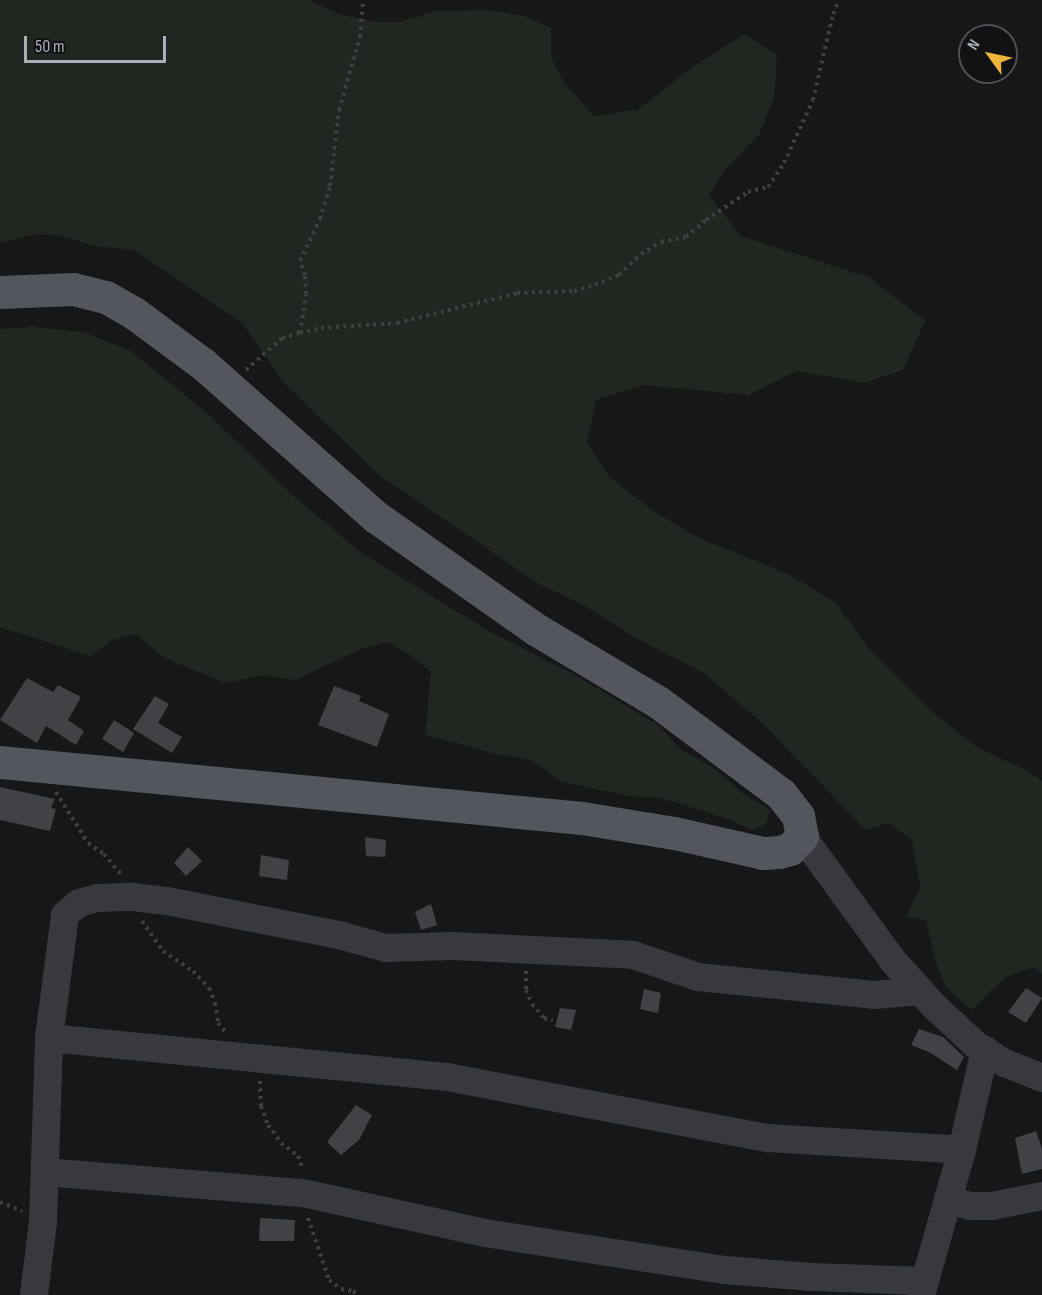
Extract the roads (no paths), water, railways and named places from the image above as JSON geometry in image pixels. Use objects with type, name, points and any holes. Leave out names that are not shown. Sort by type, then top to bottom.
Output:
[{"type":"main road","points":[[0,292],[73,289],[106,297],[134,313],[203,364],[375,517],[537,630],[658,702],[781,794],[798,816],[802,836],[790,849],[763,852],[674,833],[582,818],[0,762]]},
{"type":"street","points":[[802,836],[894,962],[921,991],[985,1050],[1005,1064],[1042,1078]]},
{"type":"street","points":[[34,1295],[35,1273],[43,1229],[49,1038],[65,915],[79,903],[98,898],[133,897],[172,902],[339,935],[386,948],[452,946],[633,955],[698,978],[874,995],[921,991]]},
{"type":"street","points":[[49,1038],[447,1077],[768,1138],[962,1150]]},
{"type":"street","points":[[45,1172],[303,1193],[485,1233],[725,1270],[922,1288],[962,1150],[985,1050]]},
{"type":"street","points":[[948,1199],[970,1206],[992,1206],[1042,1196]]}]
